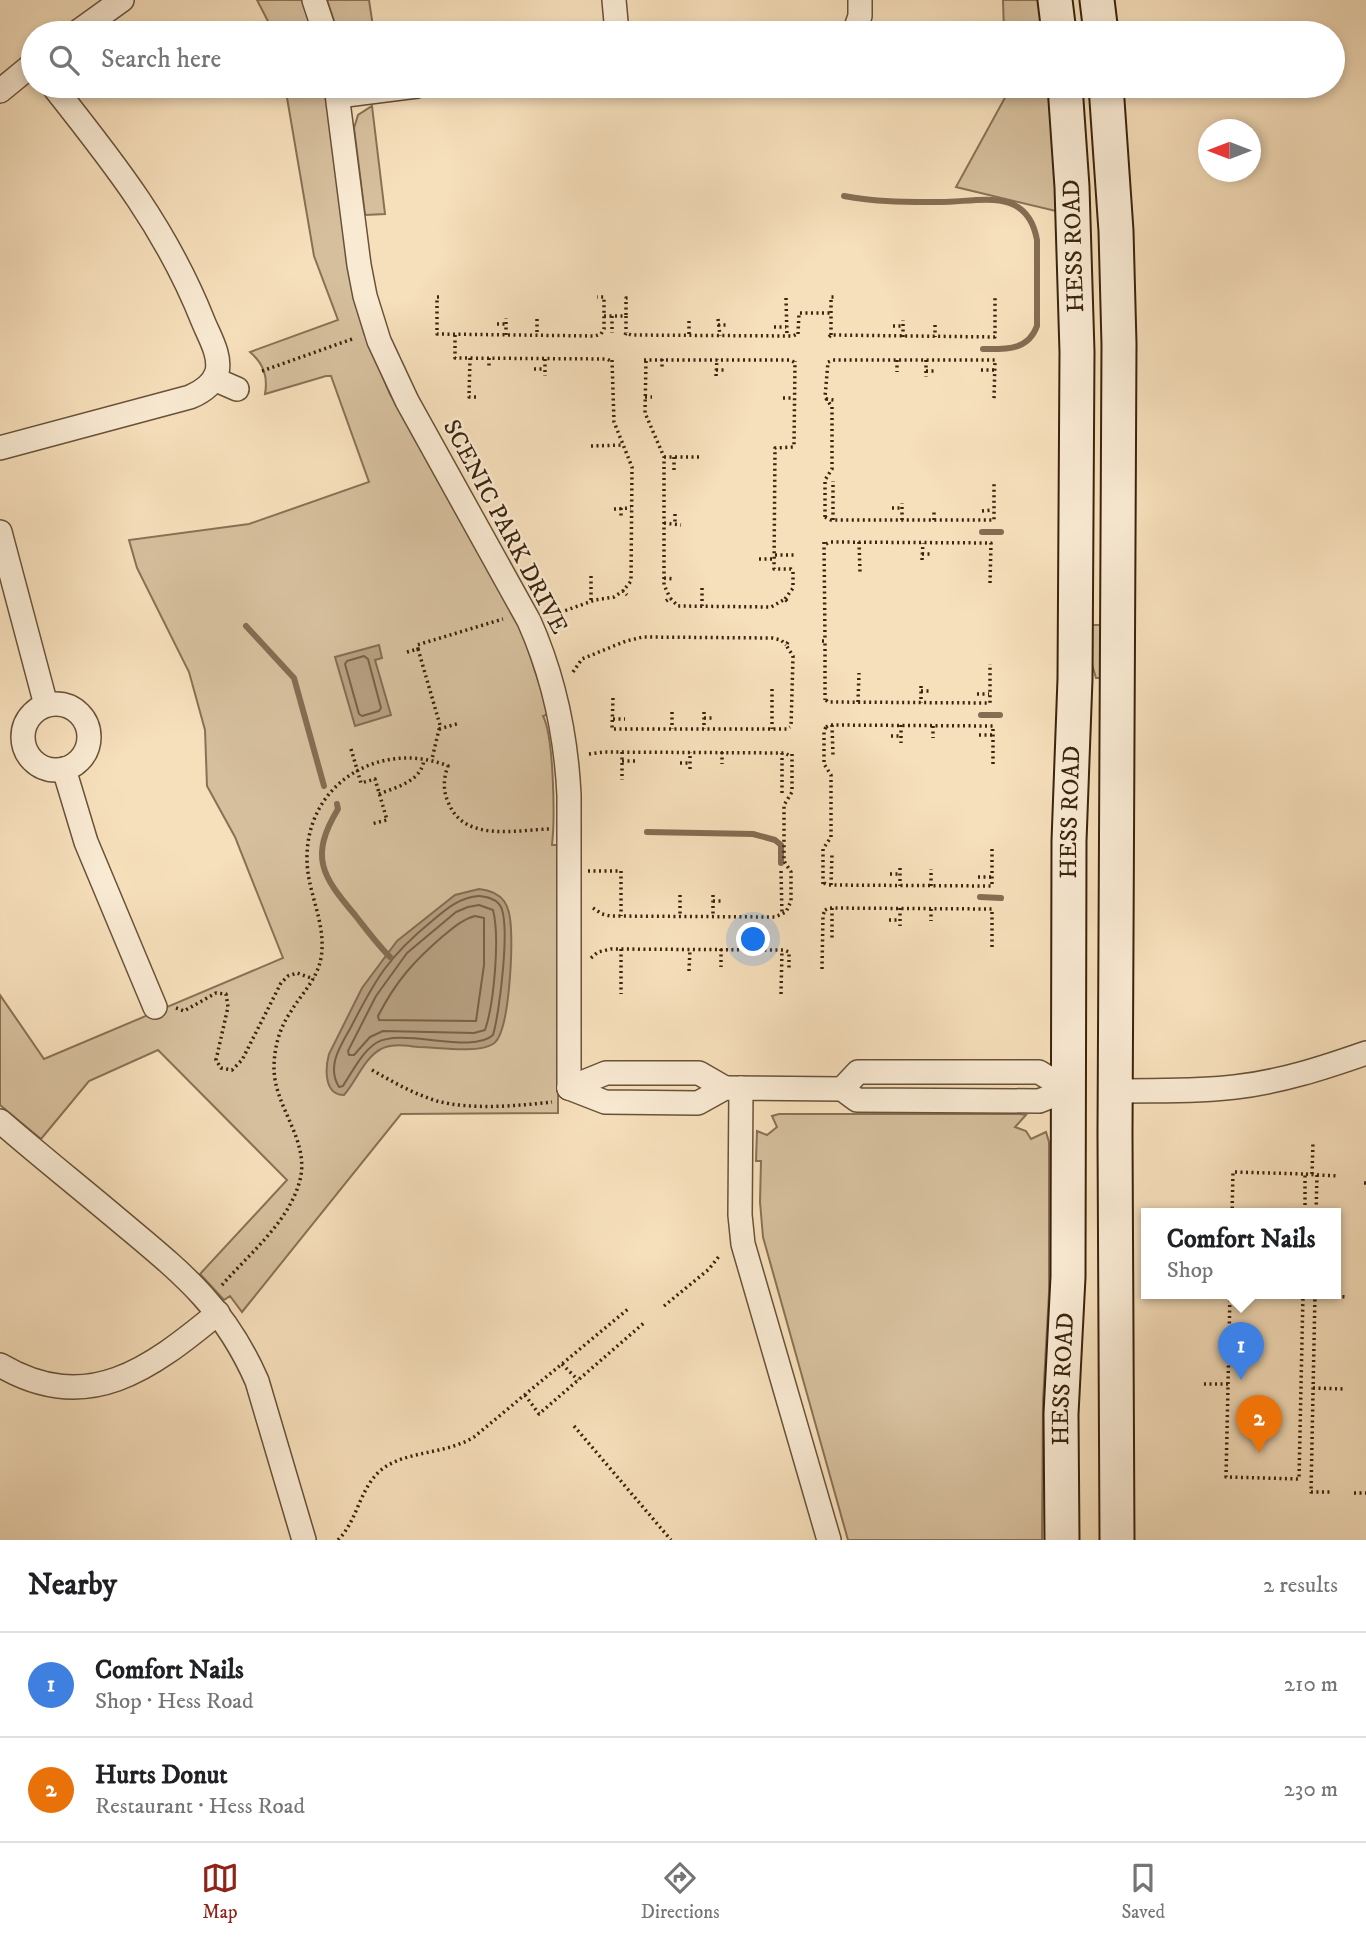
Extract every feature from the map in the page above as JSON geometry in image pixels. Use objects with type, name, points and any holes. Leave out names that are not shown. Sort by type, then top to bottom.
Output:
[{"type":"main road","points":[[1055,0],[1058,21]]},
{"type":"main road","points":[[1097,0],[1100,21]]},
{"type":"main road","name":"HESS ROAD","points":[[1062,1540],[1061,1414],[1068,1277],[1069,841],[1075,679],[1077,321],[1066,98]]},
{"type":"main road","name":"HESS ROAD","points":[[1108,98],[1116,230],[1119,344],[1116,1540]]},
{"type":"main road","points":[[1068,1090],[1116,1091]]},
{"type":"street","points":[[93,21],[122,0]]},
{"type":"street","points":[[314,0],[321,21]]},
{"type":"street","points":[[614,0],[616,21]]},
{"type":"street","points":[[858,21],[860,0]]},
{"type":"street","points":[[0,91],[21,74]]},
{"type":"street","points":[[0,448],[190,397],[203,391],[214,379],[217,366],[215,350],[171,251],[127,180],[62,98]]},
{"type":"street","name":"SCENIC PARK DRIVE","points":[[338,98],[359,265],[379,341],[407,401],[529,621],[545,659],[559,711],[567,759],[569,795],[569,1088]]},
{"type":"street","points":[[214,379],[237,389]]},
{"type":"street","points":[[0,532],[46,705]]},
{"type":"street","points":[[46,705],[70,707],[80,714],[87,724],[87,749],[80,759],[64,769],[52,770],[40,766],[30,757],[24,746],[23,733],[27,721],[35,711],[46,705]]},
{"type":"street","points":[[64,769],[86,842],[163,1005]]},
{"type":"street","points":[[1116,1091],[1211,1090],[1254,1085],[1307,1072],[1366,1052]]},
{"type":"street","points":[[569,1088],[606,1073],[699,1073],[733,1088],[842,1089],[858,1072],[1039,1072],[1068,1090]]},
{"type":"street","points":[[733,1088],[742,1237],[829,1540]]},
{"type":"street","points":[[0,1122],[178,1270],[218,1313],[246,1357],[257,1381],[301,1539]]},
{"type":"street","points":[[0,1365],[50,1384],[82,1386],[113,1381],[156,1362],[218,1313]]},
{"type":"path","points":[[439,297],[437,334],[597,336],[604,330],[604,297],[597,297]]},
{"type":"path","points":[[834,297],[831,297],[830,336],[903,337],[995,337],[995,298]]},
{"type":"path","points":[[628,298],[626,334],[637,335],[795,336],[798,334],[799,313],[831,313]]},
{"type":"path","points":[[786,298],[787,336]]},
{"type":"path","points":[[604,316],[626,316]]},
{"type":"path","points":[[612,316],[612,333]]},
{"type":"path","points":[[506,318],[506,335]]},
{"type":"path","points":[[537,318],[537,335]]},
{"type":"path","points":[[689,319],[689,335]]},
{"type":"path","points":[[718,319],[720,336]]},
{"type":"path","points":[[893,326],[903,323],[903,337]]},
{"type":"path","points":[[497,324],[506,324]]},
{"type":"path","points":[[718,325],[728,325]]},
{"type":"path","points":[[935,325],[935,337]]},
{"type":"path","points":[[637,326],[637,335]]},
{"type":"path","points":[[774,327],[787,327]]},
{"type":"path","points":[[457,333],[455,358],[612,360],[610,398],[614,422],[632,464],[631,581],[625,593],[614,597],[591,601],[564,611],[549,609]]},
{"type":"path","points":[[262,371],[355,338]]},
{"type":"path","points":[[470,358],[469,397],[477,397]]},
{"type":"path","points":[[489,358],[489,369]]},
{"type":"path","points":[[545,359],[545,376]]},
{"type":"path","points":[[662,359],[662,369]]},
{"type":"path","points":[[716,376],[717,359]]},
{"type":"path","points":[[717,359],[795,361],[794,447],[775,448],[774,557],[774,569],[791,569],[793,572],[793,588],[786,601],[771,607],[678,606],[668,600],[664,591],[664,457],[647,420],[645,360],[717,359]]},
{"type":"path","points":[[897,360],[897,372]]},
{"type":"path","points":[[926,360],[926,377]]},
{"type":"path","points":[[994,400],[995,360],[828,361],[826,399],[832,407],[832,469],[825,480],[825,518],[994,520],[994,482]]},
{"type":"path","points":[[534,369],[545,369]]},
{"type":"path","points":[[716,370],[726,370]]},
{"type":"path","points":[[981,370],[995,370]]},
{"type":"path","points":[[926,371],[937,371]]},
{"type":"path","points":[[645,397],[652,397]]},
{"type":"path","points":[[783,398],[794,398]]},
{"type":"path","points":[[826,399],[834,400]]},
{"type":"path","points":[[591,446],[624,445]]},
{"type":"path","points":[[664,457],[702,457]]},
{"type":"path","points":[[674,457],[674,470]]},
{"type":"path","points":[[833,481],[833,520]]},
{"type":"path","points":[[768,506],[775,506]]},
{"type":"path","points":[[892,508],[902,506],[902,520]]},
{"type":"path","points":[[621,508],[621,519]]},
{"type":"path","points":[[614,509],[632,508]]},
{"type":"path","points":[[934,509],[934,520]]},
{"type":"path","points":[[982,511],[994,510]]},
{"type":"path","points":[[675,514],[675,525]]},
{"type":"path","points":[[664,523],[681,525]]},
{"type":"path","points":[[859,542],[859,572]]},
{"type":"path","points":[[990,583],[991,543],[825,543],[825,701],[990,703],[990,664]]},
{"type":"path","points":[[922,560],[923,543]]},
{"type":"path","points":[[922,554],[933,554]]},
{"type":"path","points":[[759,559],[794,555]]},
{"type":"path","points":[[591,576],[591,601]]},
{"type":"path","points":[[664,578],[674,579]]},
{"type":"path","points":[[702,588],[702,606]]},
{"type":"path","points":[[432,760],[439,720],[417,645],[503,619]]},
{"type":"path","points":[[447,636],[450,645]]},
{"type":"path","points":[[573,672],[582,659],[643,637],[772,638],[787,643],[793,656],[791,728],[612,729],[613,698]]},
{"type":"path","points":[[407,652],[418,649]]},
{"type":"path","points":[[858,703],[859,673]]},
{"type":"path","points":[[921,703],[921,688],[931,691]]},
{"type":"path","points":[[772,690],[772,729]]},
{"type":"path","points":[[977,694],[990,694]]},
{"type":"path","points":[[672,712],[672,729]]},
{"type":"path","points":[[704,729],[704,715],[714,718]]},
{"type":"path","points":[[612,719],[625,719]]},
{"type":"path","points":[[439,729],[460,723]]},
{"type":"path","points":[[832,725],[833,756]]},
{"type":"path","points":[[992,847],[992,886],[824,883],[823,849],[831,837],[831,775],[824,762],[824,731],[825,727],[832,725],[993,726],[993,765]]},
{"type":"path","points":[[901,725],[901,743]]},
{"type":"path","points":[[933,726],[933,738]]},
{"type":"path","points":[[979,735],[993,735]]},
{"type":"path","points":[[891,736],[901,736]]},
{"type":"path","points":[[351,749],[361,783],[374,779],[387,820],[371,824]]},
{"type":"path","points":[[622,752],[622,780]]},
{"type":"path","points":[[690,752],[690,769]]},
{"type":"path","points":[[722,752],[722,764]]},
{"type":"path","points":[[589,754],[782,753],[791,755],[792,759],[792,792],[784,805],[784,861],[791,872],[791,901],[789,909],[782,915],[768,918],[605,916],[593,908]]},
{"type":"path","points":[[782,753],[782,793]]},
{"type":"path","points":[[379,794],[415,777],[423,768],[424,758]]},
{"type":"path","points":[[222,1285],[283,1216],[295,1195],[300,1178],[303,1163],[301,1151],[276,1087],[274,1069],[281,1028],[314,979],[320,961],[321,926],[308,872],[308,838],[325,799],[344,779],[357,771],[390,759],[424,758],[448,766],[445,782],[448,803],[458,818],[472,827],[485,831],[556,829]]},
{"type":"path","points":[[622,761],[635,761]]},
{"type":"path","points":[[680,763],[690,763]]},
{"type":"path","points":[[831,885],[832,854]]},
{"type":"path","points":[[900,868],[900,886]]},
{"type":"path","points":[[931,869],[931,886]]},
{"type":"path","points":[[584,871],[621,872],[621,916]]},
{"type":"path","points":[[781,872],[782,915]]},
{"type":"path","points":[[890,874],[900,874]]},
{"type":"path","points":[[978,877],[992,877]]},
{"type":"path","points":[[680,895],[680,917]]},
{"type":"path","points":[[713,895],[713,917]]},
{"type":"path","points":[[713,901],[723,901]]},
{"type":"path","points":[[832,908],[832,939]]},
{"type":"path","points":[[822,969],[822,915],[824,909],[832,908],[992,909],[992,949]]},
{"type":"path","points":[[900,908],[900,926]]},
{"type":"path","points":[[931,909],[931,921]]},
{"type":"path","points":[[889,920],[900,920]]},
{"type":"path","points":[[621,949],[621,994]]},
{"type":"path","points":[[683,966],[689,968],[690,949]]},
{"type":"path","points":[[721,949],[721,967]]},
{"type":"path","points":[[591,958],[601,950],[768,949],[789,952],[789,968]]},
{"type":"path","points":[[781,994],[782,950]]},
{"type":"path","points":[[163,1005],[184,1011],[216,993],[226,994],[228,1007],[216,1060],[221,1068],[232,1070],[242,1060],[283,980],[297,973],[314,979]]},
{"type":"path","points":[[372,1070],[418,1094],[458,1105],[557,1101],[567,1096],[569,1088]]},
{"type":"path","points":[[1313,1142],[1316,1208]]},
{"type":"path","points":[[1232,1208],[1233,1172],[1339,1176]]},
{"type":"path","points":[[1305,1174],[1305,1208]]},
{"type":"path","points":[[664,1306],[709,1269],[720,1255]]},
{"type":"path","points":[[1341,1297],[1347,1297]]},
{"type":"path","points":[[1230,1299],[1226,1477],[1299,1479],[1303,1302],[1315,1303]]},
{"type":"path","points":[[1315,1299],[1311,1492],[1330,1492]]},
{"type":"path","points":[[338,1540],[351,1524],[368,1486],[382,1470],[403,1459],[464,1444],[628,1309]]},
{"type":"path","points":[[525,1395],[539,1414],[645,1322]]},
{"type":"path","points":[[1302,1351],[1314,1351]]},
{"type":"path","points":[[562,1364],[578,1380]]},
{"type":"path","points":[[1301,1380],[1313,1381]]},
{"type":"path","points":[[1204,1384],[1229,1384]]},
{"type":"path","points":[[1313,1388],[1345,1389]]},
{"type":"path","points":[[553,1402],[559,1408]]},
{"type":"path","points":[[1301,1409],[1312,1409]]},
{"type":"path","points":[[574,1426],[671,1540]]},
{"type":"path","points":[[1300,1447],[1312,1447]]},
{"type":"path","points":[[1354,1493],[1366,1493]]},
{"type":"shaded area","points":[[257,0],[302,0],[309,21],[268,21]]},
{"type":"shaded area","points":[[327,0],[369,0],[372,21],[334,21]]},
{"type":"shaded area","points":[[1003,0],[1041,0],[1044,21],[1004,21]]},
{"type":"shaded area","points":[[287,98],[327,98],[347,260],[364,333],[390,394],[522,631],[549,714],[543,716],[551,759],[552,845],[558,845],[558,1113],[401,1114],[242,1312],[230,1296],[224,1300],[200,1274],[287,1180],[158,1050],[89,1081],[41,1139],[0,1105],[0,995],[44,1059],[283,958],[235,837],[207,786],[205,730],[189,672],[137,568],[129,540],[249,524],[369,482],[331,376],[265,394],[264,371],[250,352],[338,320],[314,256]]},
{"type":"shaded area","points":[[1005,98],[1052,98],[1060,212],[956,187]]},
{"type":"shaded area","points":[[372,106],[385,214],[365,215],[354,128],[358,115]]},
{"type":"shaded area","points":[[1088,625],[1106,625],[1106,678],[1096,678],[1089,654]]},
{"type":"shaded area","points":[[1020,1114],[1026,1115],[1015,1127],[1026,1131],[1031,1139],[1046,1132],[1049,1142],[1049,1293],[1043,1401],[1042,1540],[848,1540],[763,1237],[761,1161],[756,1161],[757,1131],[767,1135],[777,1127],[772,1116]]},
{"type":"water","points":[[379,645],[382,658],[375,660],[391,715],[355,726],[335,657]]},
{"type":"water","points":[[479,889],[500,897],[507,907],[510,921],[509,991],[499,1037],[493,1044],[477,1049],[399,1045],[385,1047],[370,1058],[344,1095],[337,1094],[329,1086],[329,1054],[362,988],[397,941],[455,895]]},
{"type":"waterway","points":[[844,196],[903,202],[998,200],[1023,211],[1031,222],[1037,240],[1037,326],[1028,340],[1015,347],[983,349]]},
{"type":"waterway","points":[[982,532],[1001,532]]},
{"type":"waterway","points":[[246,626],[294,678],[324,786]]},
{"type":"waterway","points":[[981,715],[1000,715]]},
{"type":"waterway","points":[[337,804],[338,809],[329,826],[322,853],[327,877],[390,957]]},
{"type":"waterway","points":[[647,832],[753,834],[775,840],[781,845],[781,863]]},
{"type":"waterway","points":[[980,897],[1001,898]]},
{"type":"place","name":"Comfort Nails","points":[[1241,1380]]},
{"type":"place","name":"Hurts Donut","points":[[1259,1453]]}]
